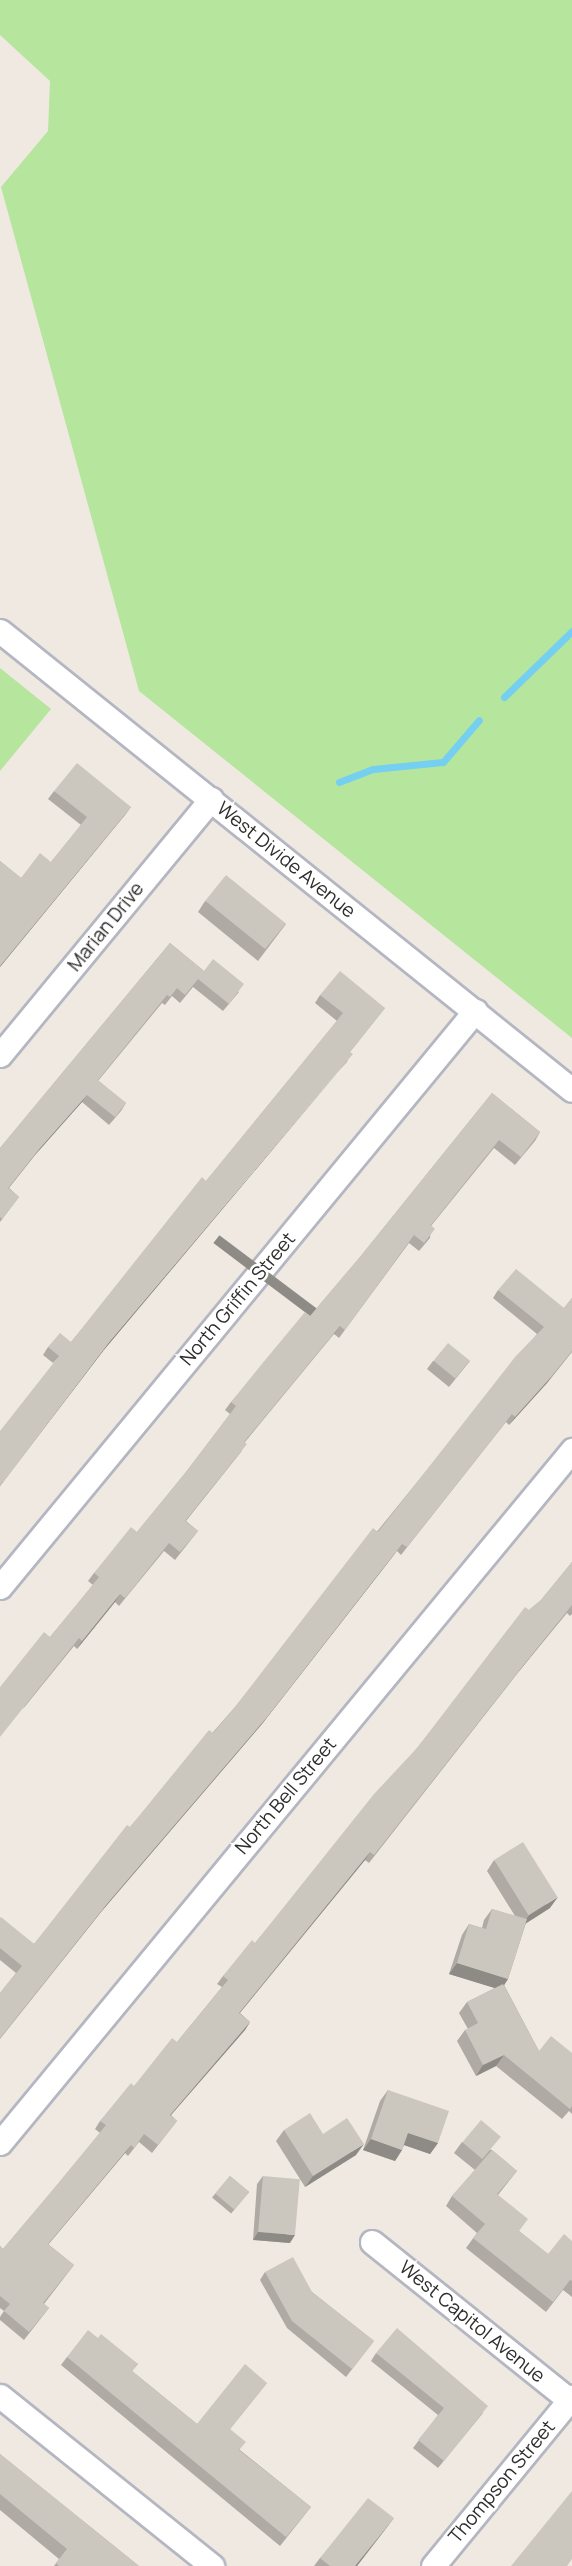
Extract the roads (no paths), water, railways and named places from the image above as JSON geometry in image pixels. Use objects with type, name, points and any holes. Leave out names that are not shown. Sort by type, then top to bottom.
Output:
[{"type":"street","name":"West Divide Avenue","points":[[0,631],[572,1090]]},
{"type":"street","name":"Marian Drive","points":[[0,1055],[211,799]]},
{"type":"street","name":"North Griffin Street","points":[[0,1587],[475,1011]]},
{"type":"street","name":"North Bell Street","points":[[0,2143],[572,1450]]},
{"type":"street","name":"West Capitol Avenue","points":[[372,2242],[571,2400]]},
{"type":"street","points":[[0,2396],[212,2566]]},
{"type":"street","name":"Thompson Street","points":[[433,2566],[571,2400]]},
{"type":"waterway","points":[[504,697],[572,631]]},
{"type":"waterway","points":[[339,782],[373,769],[443,762],[479,720]]}]
